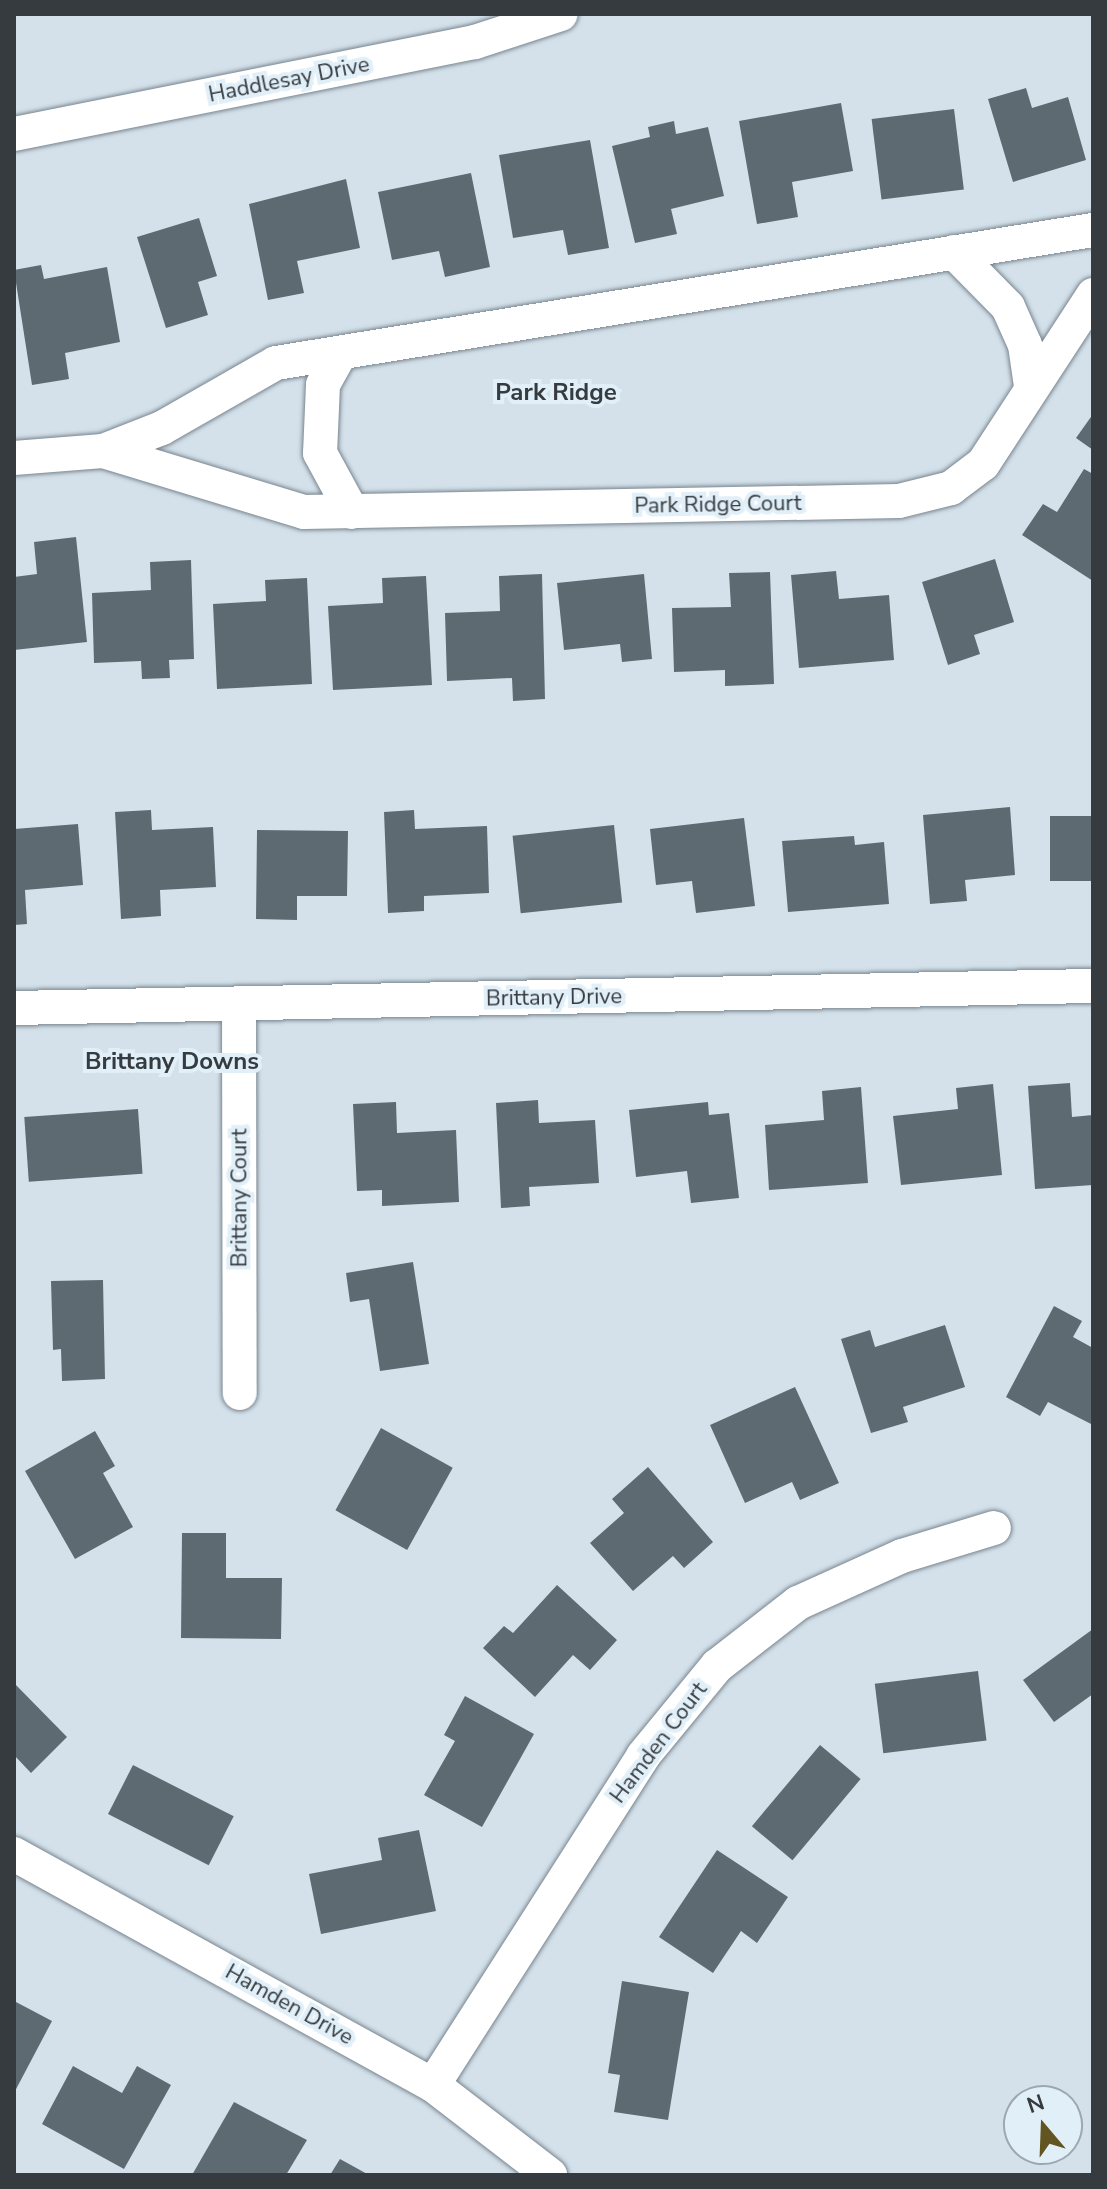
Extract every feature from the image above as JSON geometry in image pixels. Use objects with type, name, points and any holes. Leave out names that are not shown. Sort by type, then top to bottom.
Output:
[{"type":"street","name":"Haddlesay Drive","points":[[14,134],[475,42],[561,14]]},
{"type":"street","name":"Park Ridge Court","points":[[14,458],[103,451],[162,428],[245,375],[340,354],[1093,230]]},
{"type":"street","points":[[954,252],[1008,307],[1025,345],[1031,386]]},
{"type":"street","name":"Park Ridge Court","points":[[103,451],[269,506],[352,512],[899,501],[951,488],[983,464],[1093,295]]},
{"type":"street","points":[[340,354],[323,385],[320,453],[352,512]]},
{"type":"street","name":"Brittany Drive","points":[[14,1008],[1093,986]]},
{"type":"street","name":"Brittany Court","points":[[239,1003],[240,1393]]},
{"type":"street","name":"Hamden Court","points":[[433,2085],[643,1756],[717,1666],[798,1603],[902,1556],[994,1528]]},
{"type":"street","name":"Hamden Drive","points":[[14,1854],[433,2085],[550,2175]]},
{"type":"building","points":[[1026,88],[1032,108],[1068,97],[1086,160],[1013,182],[988,99]]},
{"type":"building","points":[[841,103],[853,171],[792,182],[798,217],[757,224],[739,121]]},
{"type":"building","points":[[954,109],[964,189],[881,200],[872,119]]},
{"type":"building","points":[[674,121],[676,134],[708,127],[724,196],[671,209],[677,234],[635,243],[612,146],[650,137],[648,127]]},
{"type":"building","points":[[590,140],[609,248],[568,255],[563,230],[513,238],[499,155]]},
{"type":"building","points":[[471,173],[490,267],[445,277],[439,251],[392,260],[378,192]]},
{"type":"building","points":[[346,179],[360,248],[297,261],[304,293],[268,300],[249,204]]},
{"type":"building","points":[[199,218],[217,276],[198,282],[208,315],[166,328],[137,237]]},
{"type":"building","points":[[41,265],[44,279],[107,267],[120,342],[65,353],[69,379],[32,385],[14,270]]},
{"type":"building","points":[[1093,414],[1093,450],[1076,438]]},
{"type":"building","points":[[1084,469],[1093,474],[1093,581],[1022,535],[1043,504],[1057,512]]},
{"type":"building","points":[[76,537],[87,642],[14,650],[14,577],[37,574],[34,542]]},
{"type":"building","points":[[995,559],[1014,622],[974,635],[980,654],[948,665],[922,582]]},
{"type":"building","points":[[191,560],[194,659],[169,660],[170,678],[142,679],[141,661],[94,663],[92,593],[151,590],[150,562]]},
{"type":"building","points":[[836,571],[839,599],[889,595],[894,660],[799,668],[791,575]]},
{"type":"building","points":[[770,572],[774,684],[725,686],[725,670],[674,672],[672,608],[731,607],[729,573]]},
{"type":"building","points":[[542,574],[545,699],[513,701],[512,678],[447,681],[445,613],[500,611],[499,576]]},
{"type":"building","points":[[644,574],[652,659],[622,662],[620,644],[564,650],[557,583]]},
{"type":"building","points":[[426,576],[432,685],[333,690],[328,606],[383,603],[382,578]]},
{"type":"building","points":[[307,578],[312,684],[217,689],[213,604],[266,601],[265,580]]},
{"type":"building","points":[[1010,807],[1015,875],[965,880],[967,901],[930,904],[923,815]]},
{"type":"building","points":[[151,810],[152,830],[213,827],[216,887],[160,890],[161,916],[121,919],[115,812]]},
{"type":"building","points":[[414,810],[415,829],[487,826],[489,893],[424,896],[424,911],[388,913],[384,812]]},
{"type":"building","points":[[1050,816],[1093,816],[1093,881],[1050,881]]},
{"type":"building","points":[[744,818],[755,906],[696,913],[692,881],[656,885],[650,829]]},
{"type":"building","points":[[78,824],[83,885],[25,890],[27,924],[14,925],[14,829]]},
{"type":"building","points":[[614,825],[622,903],[521,913],[513,836]]},
{"type":"building","points":[[257,830],[348,831],[347,896],[297,896],[297,920],[256,919]]},
{"type":"building","points":[[854,836],[855,845],[884,842],[889,904],[788,912],[782,841]]},
{"type":"building","points":[[1070,1083],[1072,1117],[1093,1115],[1093,1185],[1035,1189],[1028,1086]]},
{"type":"building","points":[[993,1084],[1002,1175],[901,1185],[893,1116],[958,1109],[956,1088]]},
{"type":"building","points":[[861,1087],[868,1183],[769,1190],[765,1125],[824,1120],[822,1091]]},
{"type":"building","points":[[538,1100],[539,1123],[595,1120],[599,1183],[529,1187],[530,1206],[501,1208],[496,1103]]},
{"type":"building","points":[[396,1102],[397,1133],[456,1130],[459,1202],[382,1206],[382,1190],[357,1191],[353,1104]]},
{"type":"building","points":[[708,1102],[709,1115],[729,1113],[739,1198],[691,1203],[687,1171],[636,1177],[629,1110]]},
{"type":"building","points":[[138,1109],[143,1174],[29,1182],[24,1117]]},
{"type":"building","points":[[413,1262],[429,1364],[380,1371],[369,1299],[350,1302],[346,1273]]},
{"type":"building","points":[[103,1280],[105,1379],[62,1381],[61,1349],[53,1350],[51,1281]]},
{"type":"building","points":[[1054,1306],[1082,1321],[1073,1337],[1093,1348],[1093,1425],[1048,1402],[1040,1416],[1006,1397]]},
{"type":"building","points":[[945,1325],[965,1387],[903,1407],[908,1422],[871,1433],[841,1339],[870,1330],[875,1347]]},
{"type":"building","points":[[795,1387],[839,1483],[800,1500],[792,1482],[745,1503],[710,1425]]},
{"type":"building","points":[[381,1428],[453,1468],[407,1550],[335,1510]]},
{"type":"building","points":[[95,1431],[115,1466],[103,1473],[133,1527],[75,1559],[25,1471]]},
{"type":"building","points":[[648,1467],[713,1542],[684,1568],[673,1556],[633,1591],[590,1543],[624,1513],[612,1499]]},
{"type":"building","points":[[182,1533],[226,1533],[226,1578],[282,1578],[281,1639],[181,1638]]},
{"type":"building","points":[[557,1585],[617,1640],[590,1670],[573,1655],[535,1697],[483,1648],[504,1626],[513,1633]]},
{"type":"building","points":[[1093,1629],[1093,1694],[1054,1722],[1023,1680]]},
{"type":"building","points":[[978,1671],[987,1740],[883,1753],[875,1684]]},
{"type":"building","points":[[14,1683],[67,1737],[31,1773],[14,1755]]},
{"type":"building","points":[[465,1696],[534,1734],[482,1827],[424,1795],[455,1741],[444,1735]]},
{"type":"building","points":[[820,1745],[861,1779],[792,1860],[752,1826]]},
{"type":"building","points":[[133,1765],[234,1816],[209,1865],[108,1814]]},
{"type":"building","points":[[419,1830],[436,1911],[321,1934],[309,1874],[382,1860],[378,1838]]},
{"type":"building","points":[[717,1850],[788,1897],[757,1943],[741,1931],[713,1973],[659,1937]]},
{"type":"building","points":[[622,1981],[689,1992],[668,2120],[614,2112],[620,2075],[608,2073]]},
{"type":"building","points":[[16,2002],[52,2021],[14,2093],[14,2006]]},
{"type":"building","points":[[73,2066],[122,2093],[137,2066],[171,2085],[124,2169],[42,2124]]},
{"type":"building","points":[[234,2102],[307,2140],[286,2175],[192,2175]]},
{"type":"building","points":[[340,2159],[369,2175],[330,2175]]},
{"type":"district","name":"Park Ridge","points":[[556,393]]},
{"type":"district","name":"Brittany Downs","points":[[172,1062]]}]
